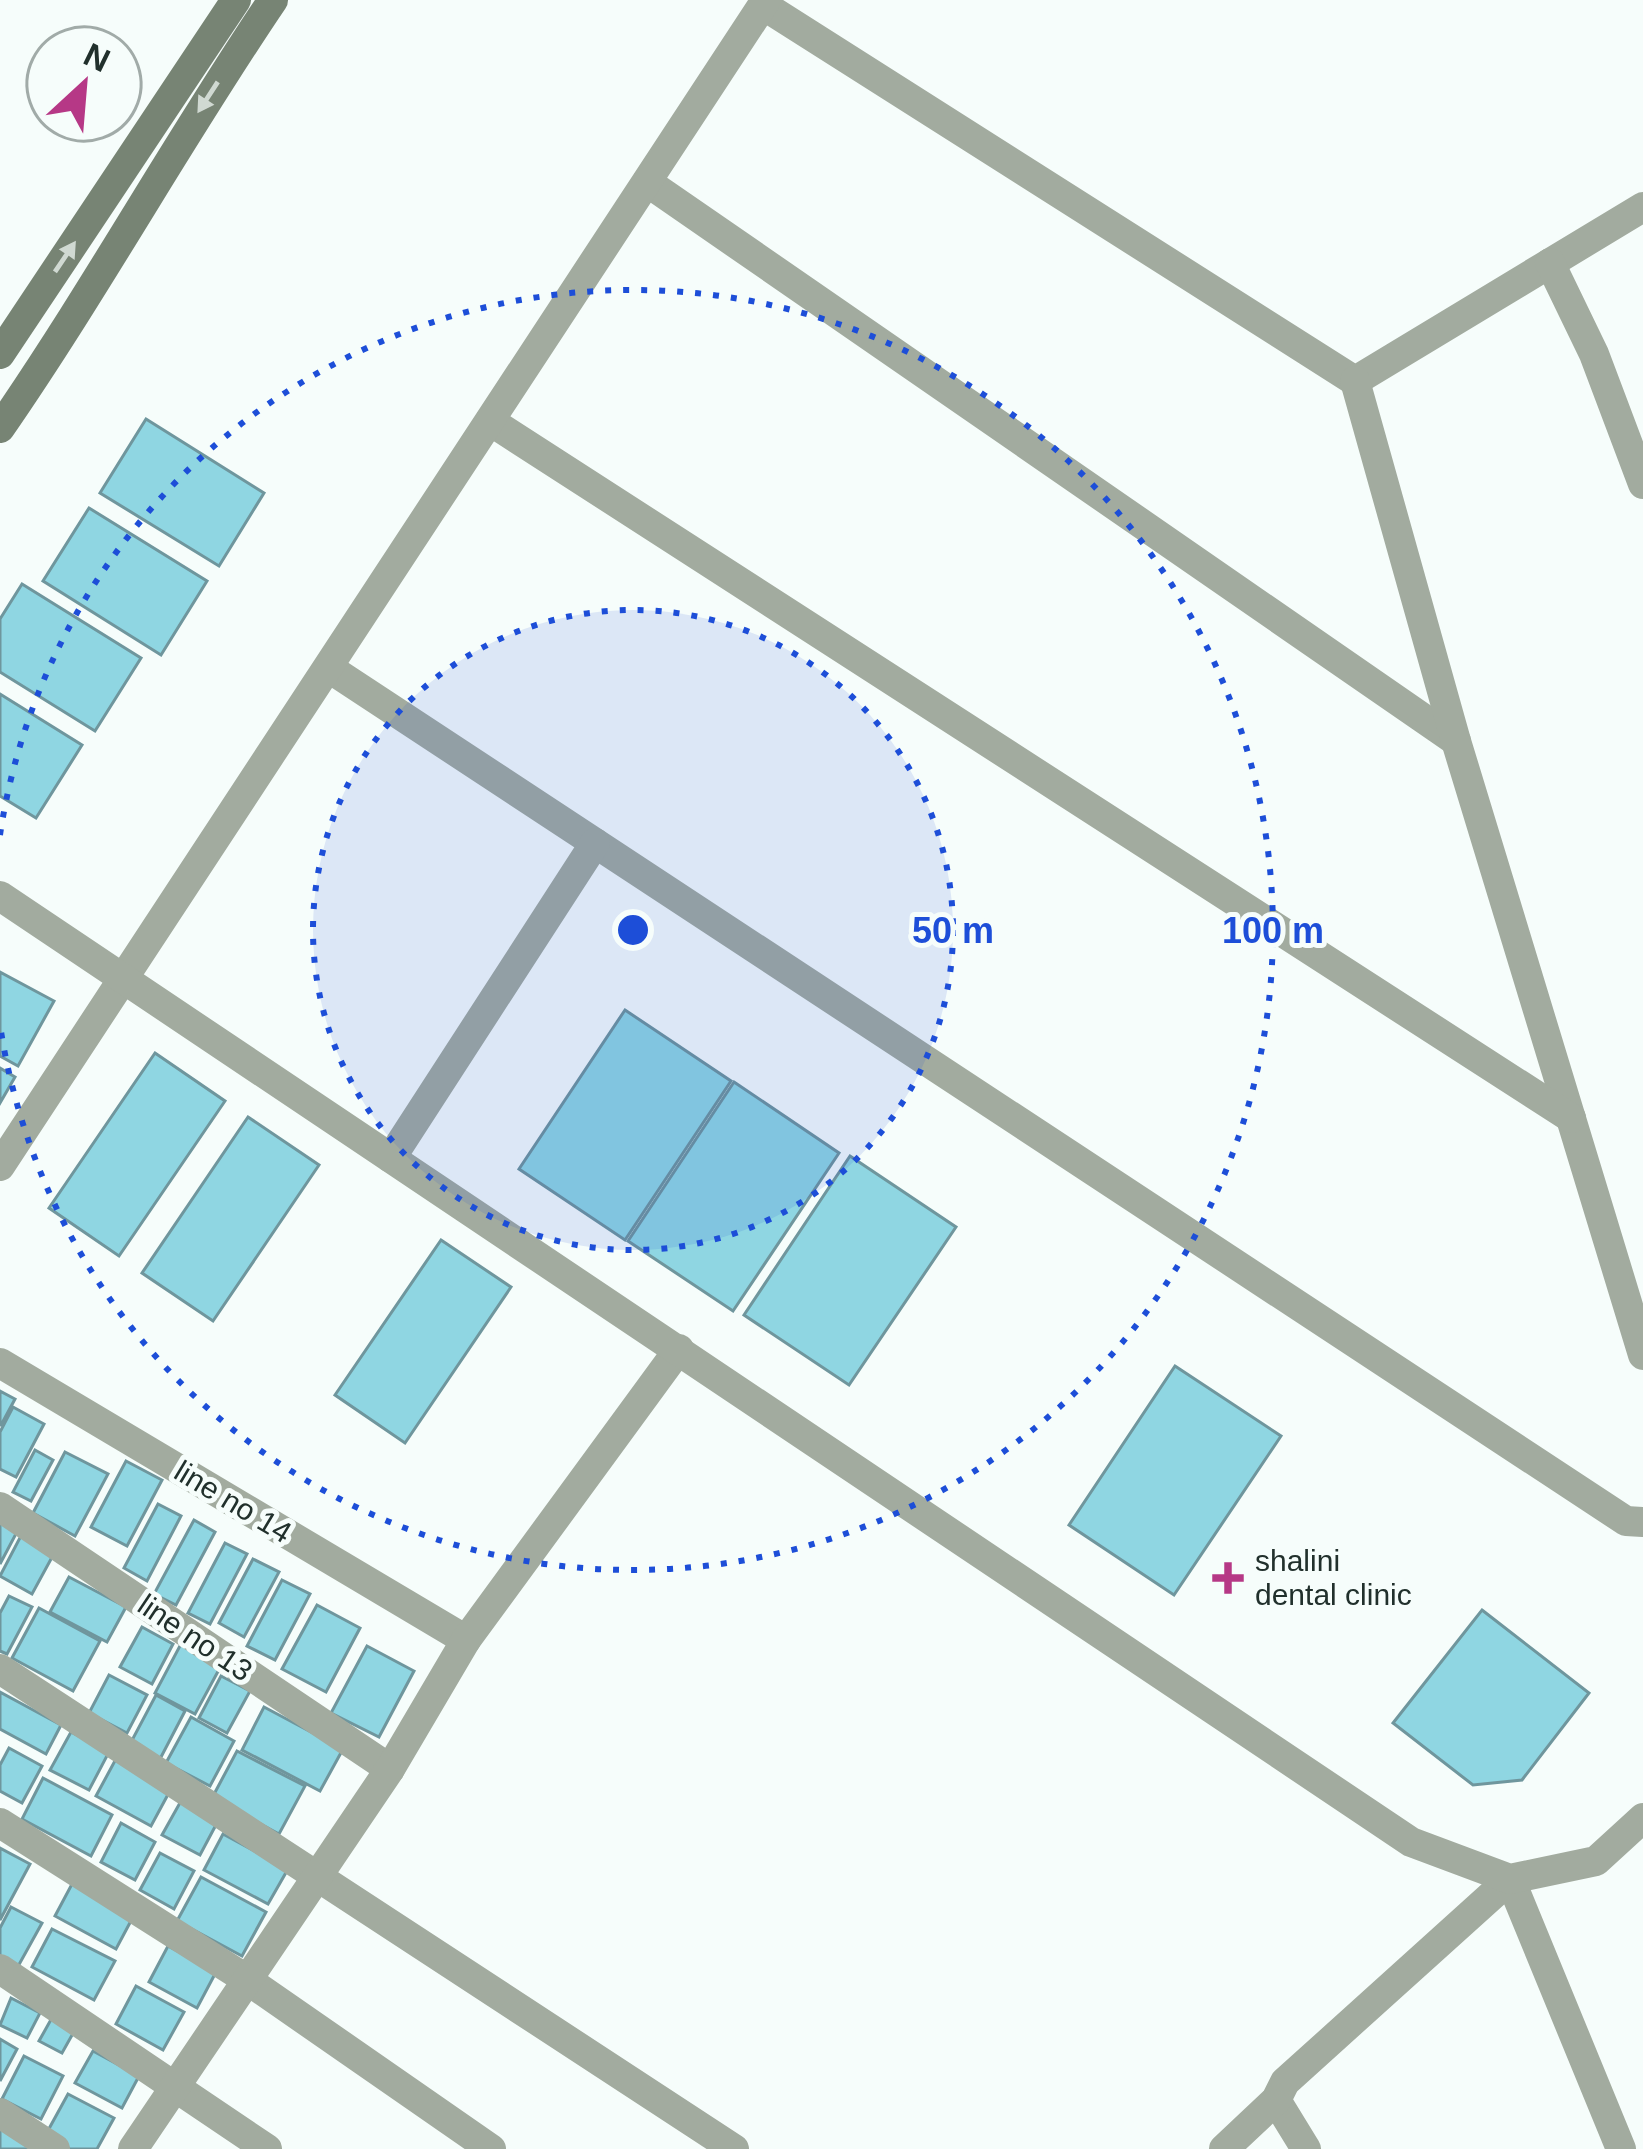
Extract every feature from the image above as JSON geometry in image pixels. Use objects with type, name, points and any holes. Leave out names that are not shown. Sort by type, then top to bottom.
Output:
[{"type":"main road","points":[[0,355],[236,0]]},
{"type":"main road","points":[[0,428],[56,347],[208,95],[273,0]]},
{"type":"street","points":[[0,1166],[765,3],[1355,380],[1456,741],[1643,1355]]},
{"type":"street","points":[[646,182],[1456,741]]},
{"type":"street","points":[[1355,380],[1643,207]]},
{"type":"street","points":[[1550,263],[1594,354],[1643,484]]},
{"type":"street","points":[[490,421],[1570,1118]]},
{"type":"street","points":[[329,668],[1626,1520],[1643,1522]]},
{"type":"street","points":[[391,1158],[595,843]]},
{"type":"street","points":[[0,896],[1411,1842],[1510,1879],[1621,2149]]},
{"type":"street","points":[[133,2149],[390,1769],[466,1640],[679,1349]]},
{"type":"street","name":"line no 14","points":[[0,1363],[466,1640]]},
{"type":"street","name":"line no 13","points":[[0,1507],[390,1769]]},
{"type":"street","points":[[0,1669],[734,2149]]},
{"type":"street","points":[[1224,2149],[1276,2100],[1285,2082],[1510,1879],[1596,1861],[1643,1818]]},
{"type":"street","points":[[0,1823],[246,1979],[490,2149]]},
{"type":"street","points":[[0,1970],[267,2149]]},
{"type":"street","points":[[1276,2100],[1306,2149]]},
{"type":"street","points":[[0,2113],[55,2149]]},
{"type":"building","points":[[146,419],[264,493],[219,566],[100,493]]},
{"type":"building","points":[[89,508],[207,581],[161,655],[43,581]]},
{"type":"building","points":[[22,584],[141,658],[95,731],[0,672],[0,619]]},
{"type":"building","points":[[0,694],[82,745],[36,818],[0,796]]},
{"type":"building","points":[[0,972],[54,1001],[18,1066],[0,1056]]},
{"type":"building","points":[[625,1010],[731,1081],[625,1240],[519,1169]]},
{"type":"building","points":[[155,1053],[225,1101],[119,1256],[49,1208]]},
{"type":"building","points":[[0,1068],[15,1077],[0,1103]]},
{"type":"building","points":[[734,1082],[839,1153],[733,1311],[628,1241]]},
{"type":"building","points":[[248,1117],[319,1165],[213,1321],[142,1273]]},
{"type":"building","points":[[850,1156],[956,1227],[849,1385],[744,1315]]},
{"type":"building","points":[[441,1240],[511,1287],[405,1443],[335,1395]]},
{"type":"building","points":[[1175,1366],[1281,1436],[1174,1595],[1069,1525]]},
{"type":"building","points":[[0,1391],[15,1399],[1,1425],[0,1425]]},
{"type":"building","points":[[13,1407],[44,1424],[16,1477],[0,1469],[0,1432]]},
{"type":"building","points":[[35,1450],[53,1460],[31,1501],[13,1492]]},
{"type":"building","points":[[65,1452],[108,1474],[75,1536],[33,1513]]},
{"type":"building","points":[[126,1461],[162,1480],[127,1546],[91,1527]]},
{"type":"building","points":[[158,1504],[181,1516],[147,1581],[124,1568]]},
{"type":"building","points":[[194,1520],[215,1532],[176,1605],[154,1594]]},
{"type":"building","points":[[0,1521],[18,1530],[0,1564]]},
{"type":"building","points":[[24,1530],[57,1548],[32,1594],[0,1576]]},
{"type":"building","points":[[225,1543],[247,1554],[210,1624],[188,1613]]},
{"type":"building","points":[[253,1559],[279,1572],[244,1637],[219,1623]]},
{"type":"building","points":[[69,1577],[126,1607],[107,1642],[50,1612]]},
{"type":"building","points":[[282,1580],[310,1594],[275,1660],[247,1646]]},
{"type":"building","points":[[9,1596],[32,1607],[7,1654],[0,1651],[0,1613]]},
{"type":"building","points":[[317,1605],[360,1628],[326,1692],[282,1669]]},
{"type":"building","points":[[39,1608],[100,1641],[73,1691],[12,1658]]},
{"type":"building","points":[[1482,1610],[1589,1693],[1522,1780],[1473,1785],[1393,1723]]},
{"type":"building","points":[[142,1627],[173,1644],[152,1684],[120,1667]]},
{"type":"building","points":[[182,1642],[222,1664],[195,1714],[155,1693]]},
{"type":"building","points":[[367,1646],[414,1671],[379,1737],[331,1713]]},
{"type":"building","points":[[109,1675],[147,1695],[127,1733],[89,1713]]},
{"type":"building","points":[[221,1676],[250,1691],[227,1733],[199,1718]]},
{"type":"building","points":[[0,1692],[61,1725],[46,1754],[0,1729]]},
{"type":"building","points":[[156,1695],[185,1711],[160,1759],[130,1744]]},
{"type":"building","points":[[264,1707],[343,1749],[320,1791],[242,1750]]},
{"type":"building","points":[[191,1717],[234,1741],[210,1786],[166,1763]]},
{"type":"building","points":[[71,1732],[109,1752],[89,1790],[50,1770]]},
{"type":"building","points":[[9,1748],[42,1766],[22,1803],[0,1791],[0,1765]]},
{"type":"building","points":[[237,1751],[305,1786],[279,1834],[212,1798]]},
{"type":"building","points":[[117,1757],[172,1787],[151,1826],[96,1796]]},
{"type":"building","points":[[43,1778],[112,1815],[91,1856],[22,1819]]},
{"type":"building","points":[[181,1801],[218,1821],[200,1855],[162,1835]]},
{"type":"building","points":[[121,1823],[155,1842],[135,1880],[101,1862]]},
{"type":"building","points":[[223,1834],[288,1869],[268,1904],[204,1870]]},
{"type":"building","points":[[0,1848],[30,1864],[0,1920]]},
{"type":"building","points":[[160,1853],[194,1871],[174,1909],[140,1890]]},
{"type":"building","points":[[201,1877],[266,1912],[242,1956],[177,1921]]},
{"type":"building","points":[[72,1884],[133,1917],[116,1949],[55,1916]]},
{"type":"building","points":[[11,1907],[42,1923],[16,1970],[0,1961],[0,1928]]},
{"type":"building","points":[[52,1929],[115,1961],[94,2000],[32,1967]]},
{"type":"building","points":[[168,1946],[216,1972],[197,2008],[149,1982]]},
{"type":"building","points":[[136,1986],[184,2012],[163,2050],[116,2024]]},
{"type":"building","points":[[11,1998],[40,2013],[27,2038],[0,2025]]},
{"type":"building","points":[[53,2016],[76,2028],[62,2053],[39,2041]]},
{"type":"building","points":[[0,2039],[17,2049],[0,2081]]},
{"type":"building","points":[[93,2051],[139,2076],[122,2108],[75,2083]]},
{"type":"building","points":[[24,2056],[63,2076],[41,2119],[2,2099]]},
{"type":"building","points":[[68,2094],[114,2118],[97,2149],[70,2149],[45,2136]]},
{"type":"building","points":[[0,2126],[43,2149],[0,2149]]},
{"type":"place","name":"shalini dental clinic","points":[[1228,1578]]}]
